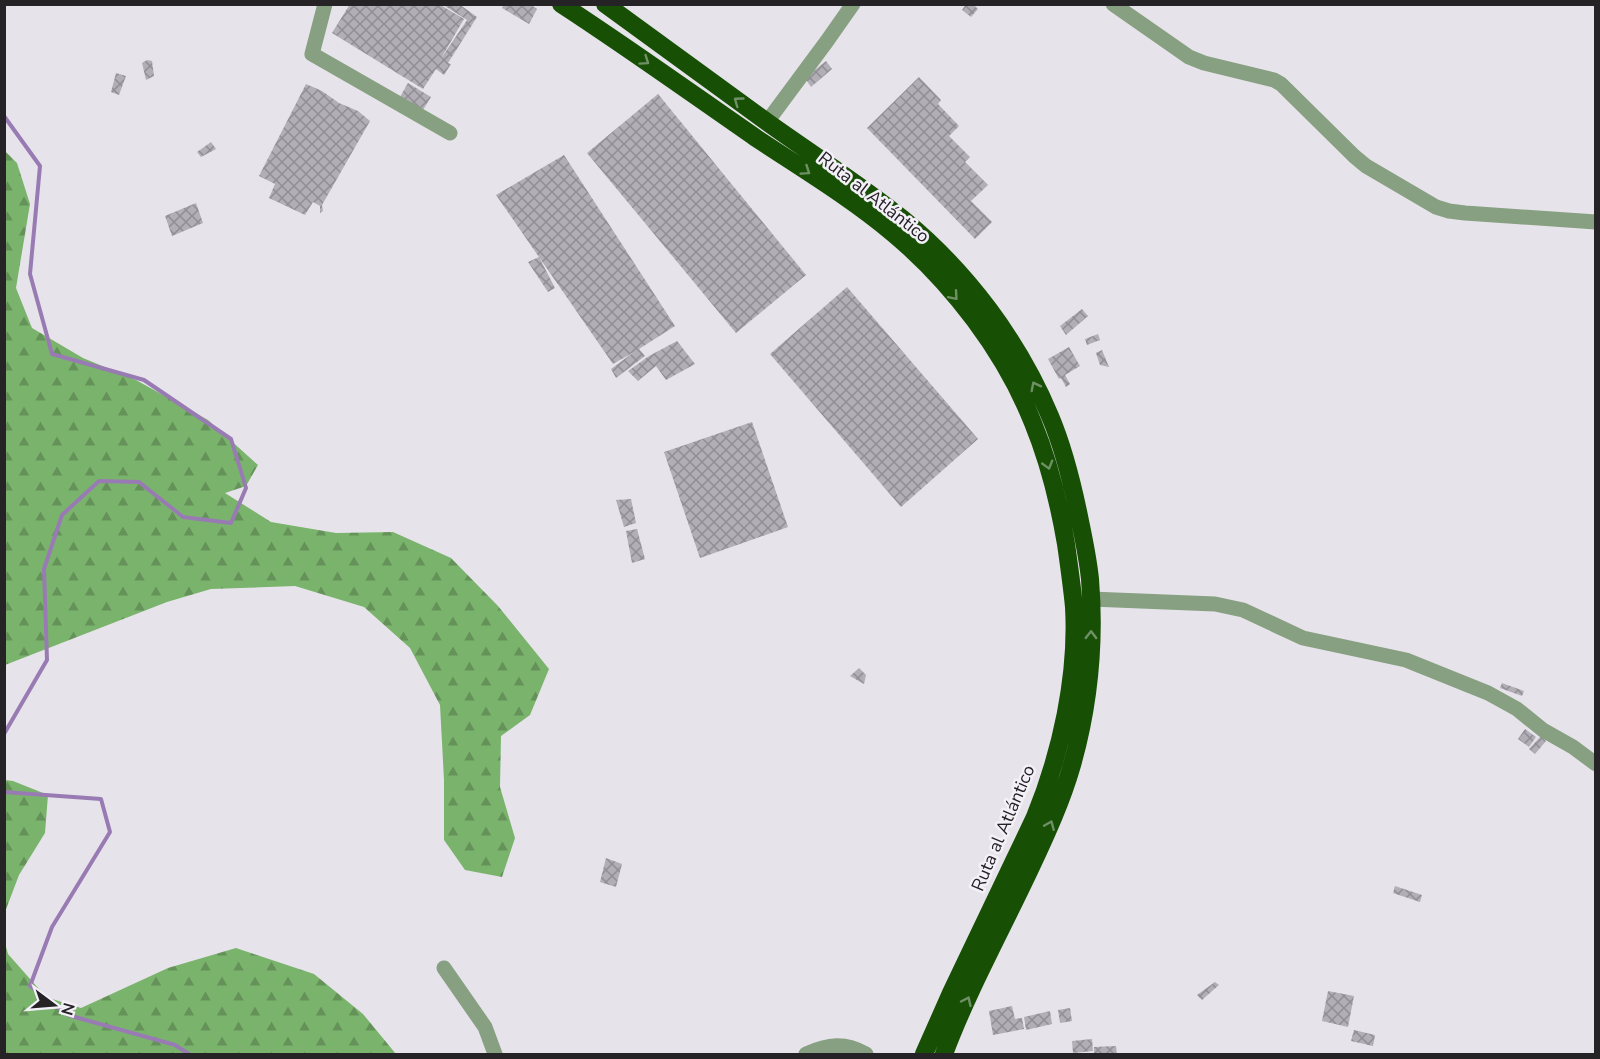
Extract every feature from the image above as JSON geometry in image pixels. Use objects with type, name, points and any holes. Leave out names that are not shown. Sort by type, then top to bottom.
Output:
[{"type":"highway","name":"Ruta al Atlántico","points":[[561,4],[845,196],[895,235],[931,269],[993,347],[1029,413],[1046,458],[1059,505],[1074,610],[1073,654],[1063,726],[1044,794],[1035,817],[924,1054]]},
{"type":"highway","points":[[572,4],[604,27],[609,28],[616,21],[616,13],[609,7]]},
{"type":"highway","name":"Ruta al Atlántico","points":[[609,7],[855,183],[918,233],[976,292],[1009,338],[1050,416],[1062,451],[1076,499],[1090,575],[1091,652],[1088,690],[1072,763],[1051,823],[944,1054]]},
{"type":"street","points":[[325,4],[312,54],[450,133]]},
{"type":"street","points":[[767,122],[853,4]]},
{"type":"street","points":[[1113,4],[1189,57],[1204,63],[1274,80],[1281,84],[1366,166],[1436,207],[1465,213],[1596,222]]},
{"type":"street","points":[[1091,600],[1228,606],[1242,610],[1303,638],[1406,660],[1506,702],[1543,730],[1574,747],[1596,764]]},
{"type":"street","points":[[444,968],[485,1027],[495,1054]]},
{"type":"street","points":[[806,1054],[838,1045],[855,1048],[866,1054]]},
{"type":"green space","points":[[5,151],[17,163],[30,204],[16,288],[32,328],[83,358],[136,380],[208,420],[258,465],[246,486],[225,493],[271,522],[336,533],[393,532],[451,558],[498,606],[549,669],[530,715],[501,736],[500,787],[515,838],[502,877],[465,870],[444,840],[440,705],[410,648],[364,607],[295,586],[211,589],[167,602],[5,665]]},
{"type":"green space","points":[[5,780],[48,795],[45,833],[19,875],[5,912]]},
{"type":"green space","points":[[5,943],[8,954],[46,997],[81,1008],[168,968],[236,948],[314,974],[363,1014],[396,1054],[5,1054]]},
{"type":"building","points":[[350,4],[439,4],[464,19],[440,60],[467,20],[445,6],[446,4],[459,4],[477,17],[448,63],[451,64],[444,75],[436,69],[423,89],[332,33]]},
{"type":"building","points":[[504,4],[530,4],[537,9],[529,24],[502,8]]},
{"type":"building","points":[[966,4],[973,4],[978,9],[971,17],[962,10]]},
{"type":"building","points":[[147,60],[152,61],[154,76],[146,80],[142,63]]},
{"type":"building","points":[[826,61],[832,69],[811,87],[805,78]]},
{"type":"building","points":[[116,73],[126,76],[119,95],[111,92]]},
{"type":"building","points":[[919,77],[941,100],[938,104],[959,126],[949,136],[970,157],[965,162],[988,185],[971,201],[992,222],[975,239],[867,128]]},
{"type":"building","points":[[408,83],[431,97],[423,110],[400,97]]},
{"type":"building","points":[[306,84],[358,111],[370,121],[322,205],[323,211],[320,213],[320,206],[313,202],[305,215],[269,198],[275,184],[259,176]]},
{"type":"building","points":[[658,94],[806,275],[736,333],[587,153]]},
{"type":"building","points":[[211,142],[216,149],[201,157],[197,152]]},
{"type":"building","points":[[564,155],[675,326],[639,349],[645,356],[616,378],[611,369],[634,352],[613,364],[496,195]]},
{"type":"building","points":[[196,203],[203,223],[172,236],[165,216]]},
{"type":"building","points":[[539,257],[555,288],[548,292],[528,262]]},
{"type":"building","points":[[847,287],[978,439],[901,507],[770,354]]},
{"type":"building","points":[[1082,309],[1088,316],[1066,335],[1060,326]]},
{"type":"building","points":[[1098,334],[1100,340],[1087,345],[1085,339]]},
{"type":"building","points":[[677,341],[695,364],[666,380],[656,366],[638,381],[628,371],[649,356]]},
{"type":"building","points":[[1069,347],[1080,366],[1065,375],[1070,384],[1066,387],[1048,359]]},
{"type":"building","points":[[1102,350],[1109,367],[1100,365],[1096,353]]},
{"type":"building","points":[[752,422],[788,527],[700,558],[664,452]]},
{"type":"building","points":[[631,499],[636,523],[624,527],[616,500]]},
{"type":"building","points":[[637,529],[645,559],[632,563],[626,531]]},
{"type":"building","points":[[859,668],[866,675],[864,684],[850,676]]},
{"type":"building","points":[[1502,683],[1524,691],[1522,696],[1500,688]]},
{"type":"building","points":[[1525,729],[1536,737],[1529,747],[1518,739]]},
{"type":"building","points":[[1541,736],[1546,741],[1535,754],[1529,749]]},
{"type":"building","points":[[606,858],[622,864],[616,887],[600,882]]},
{"type":"building","points":[[1395,886],[1422,895],[1420,902],[1393,893]]},
{"type":"building","points":[[1215,982],[1219,985],[1202,1000],[1197,995]]},
{"type":"building","points":[[1328,991],[1354,996],[1348,1027],[1322,1021]]},
{"type":"building","points":[[1012,1006],[1015,1019],[1022,1018],[1024,1029],[993,1035],[989,1011]]},
{"type":"building","points":[[1070,1008],[1072,1021],[1060,1023],[1058,1010]]},
{"type":"building","points":[[1050,1011],[1052,1024],[1026,1030],[1024,1017]]},
{"type":"building","points":[[1354,1030],[1375,1035],[1373,1046],[1351,1041]]},
{"type":"building","points":[[1092,1039],[1093,1051],[1073,1053],[1072,1041]]},
{"type":"building","points":[[1116,1046],[1117,1054],[1094,1054],[1094,1047]]},
{"type":"waterway","points":[[4,116],[40,166],[30,274],[52,354],[144,380],[231,439],[246,488],[231,523],[183,517],[139,482],[99,481],[62,515],[44,569],[47,660],[4,734]]},
{"type":"waterway","points":[[4,792],[101,799],[110,832],[52,927],[30,986],[68,1015],[175,1045],[189,1054]]}]
